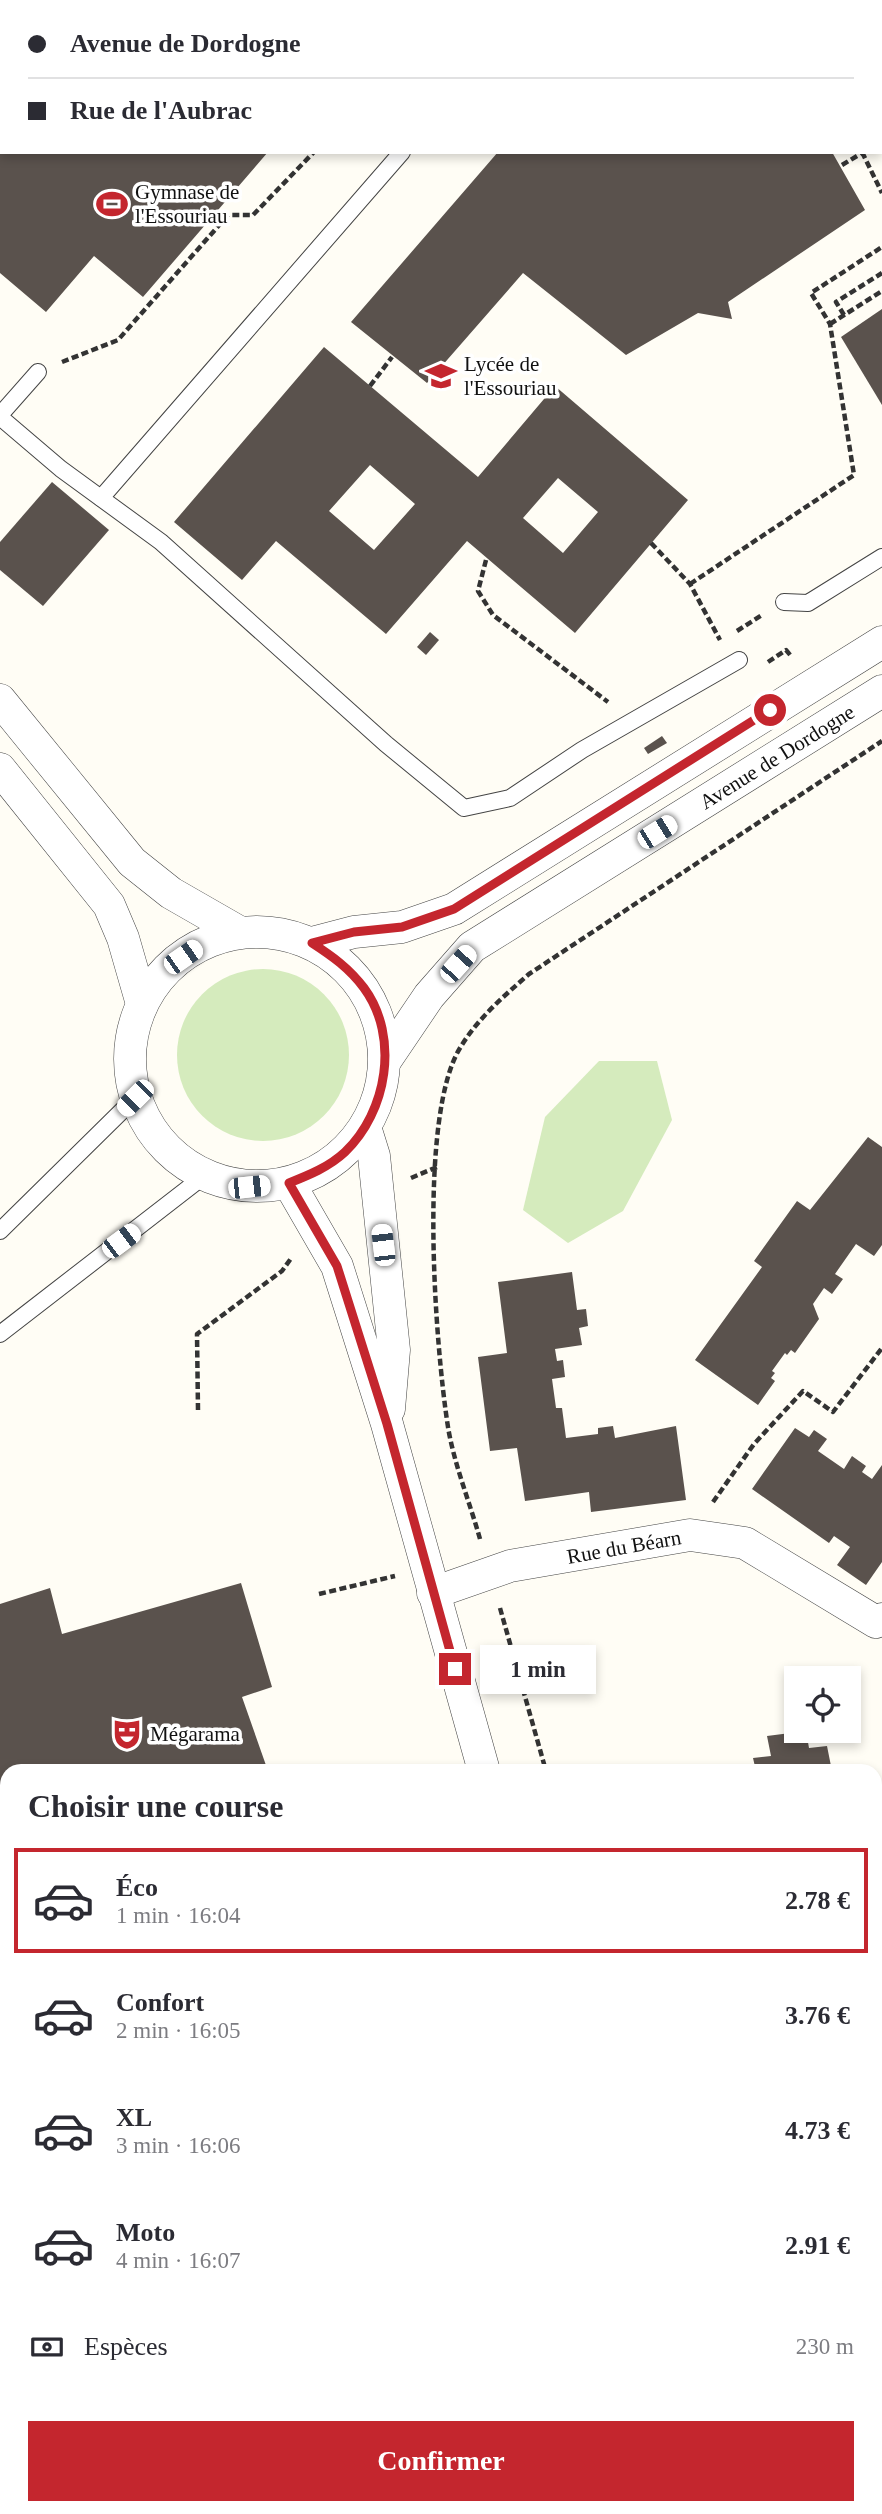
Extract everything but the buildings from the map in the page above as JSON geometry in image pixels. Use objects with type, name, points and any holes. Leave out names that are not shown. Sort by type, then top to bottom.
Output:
[{"type":"street","name":"Avenue de Dordogne","points":[[312,943],[354,932],[402,927],[454,909],[882,642]]},
{"type":"street","name":"Avenue de Dordogne","points":[[385,1061],[429,996],[472,947],[882,691]]},
{"type":"street","points":[[0,700],[132,862],[171,893],[239,932]]},
{"type":"street","points":[[0,769],[109,905],[123,938],[142,1004]]},
{"type":"street","points":[[239,932],[276,932],[312,943],[343,963],[366,990],[381,1025],[385,1061],[380,1096],[365,1127],[345,1152],[319,1171],[289,1183],[249,1187],[204,1176],[177,1159],[151,1131],[135,1098],[129,1066],[131,1034],[142,1004],[166,969],[200,945],[239,932]]},
{"type":"street","points":[[365,1127],[374,1156],[394,1350],[387,1424]]},
{"type":"street","points":[[289,1183],[337,1266],[387,1424],[482,1764]]},
{"type":"street","name":"Rue du Béarn","points":[[429,1581],[491,1574],[510,1566],[690,1535],[745,1543],[876,1622],[882,1619]]},
{"type":"lane","points":[[101,498],[400,154]]},
{"type":"lane","points":[[38,372],[0,416],[61,469],[161,542],[386,744],[464,808],[510,798],[582,750],[739,660]]},
{"type":"lane","points":[[783,602],[808,603],[882,557]]},
{"type":"lane","points":[[1,1229],[135,1098]]},
{"type":"lane","points":[[0,1334],[204,1176]]},
{"type":"path","points":[[38,372],[118,340],[228,215],[253,215],[312,154]]},
{"type":"path","points":[[842,165],[859,154]]},
{"type":"path","points":[[863,154],[882,193]]},
{"type":"path","points":[[690,584],[854,475],[830,324],[811,293],[882,247]]},
{"type":"path","points":[[844,315],[836,302],[882,273]]},
{"type":"path","points":[[830,324],[882,291]]},
{"type":"path","points":[[370,386],[392,357]]},
{"type":"path","points":[[651,543],[690,584],[721,642],[783,602]]},
{"type":"path","points":[[486,559],[478,592],[493,615],[614,707]]},
{"type":"path","points":[[544,1764],[448,1428],[433,1261],[442,1094],[459,1049],[490,1008],[529,975],[882,741]]},
{"type":"path","points":[[376,1193],[437,1167]]},
{"type":"path","points":[[198,1410],[197,1334],[282,1271],[316,1227]]},
{"type":"path","points":[[690,1535],[754,1444],[803,1391],[833,1412],[882,1348]]},
{"type":"path","points":[[319,1594],[429,1581]]},
{"type":"green space","points":[[263,969],[296,976],[324,994],[342,1022],[349,1055],[342,1088],[324,1116],[296,1134],[263,1141],[230,1134],[202,1116],[184,1088],[177,1055],[184,1022],[202,994],[230,976]]},
{"type":"green space","points":[[599,1061],[657,1061],[672,1120],[623,1211],[568,1243],[523,1210],[545,1117]]},
{"type":"place","name":"Gymnase de l'Essouriau","points":[[112,204]]},
{"type":"place","name":"Lycée de l'Essouriau","points":[[441,376]]},
{"type":"place","name":"Mégarama","points":[[127,1734]]},
{"type":"route","points":[[455,1669],[387,1424],[337,1266],[289,1183],[319,1171],[345,1152],[365,1127],[380,1096],[385,1061],[381,1025],[366,990],[343,963],[312,943],[354,932],[402,927],[454,909],[770,710]]}]
